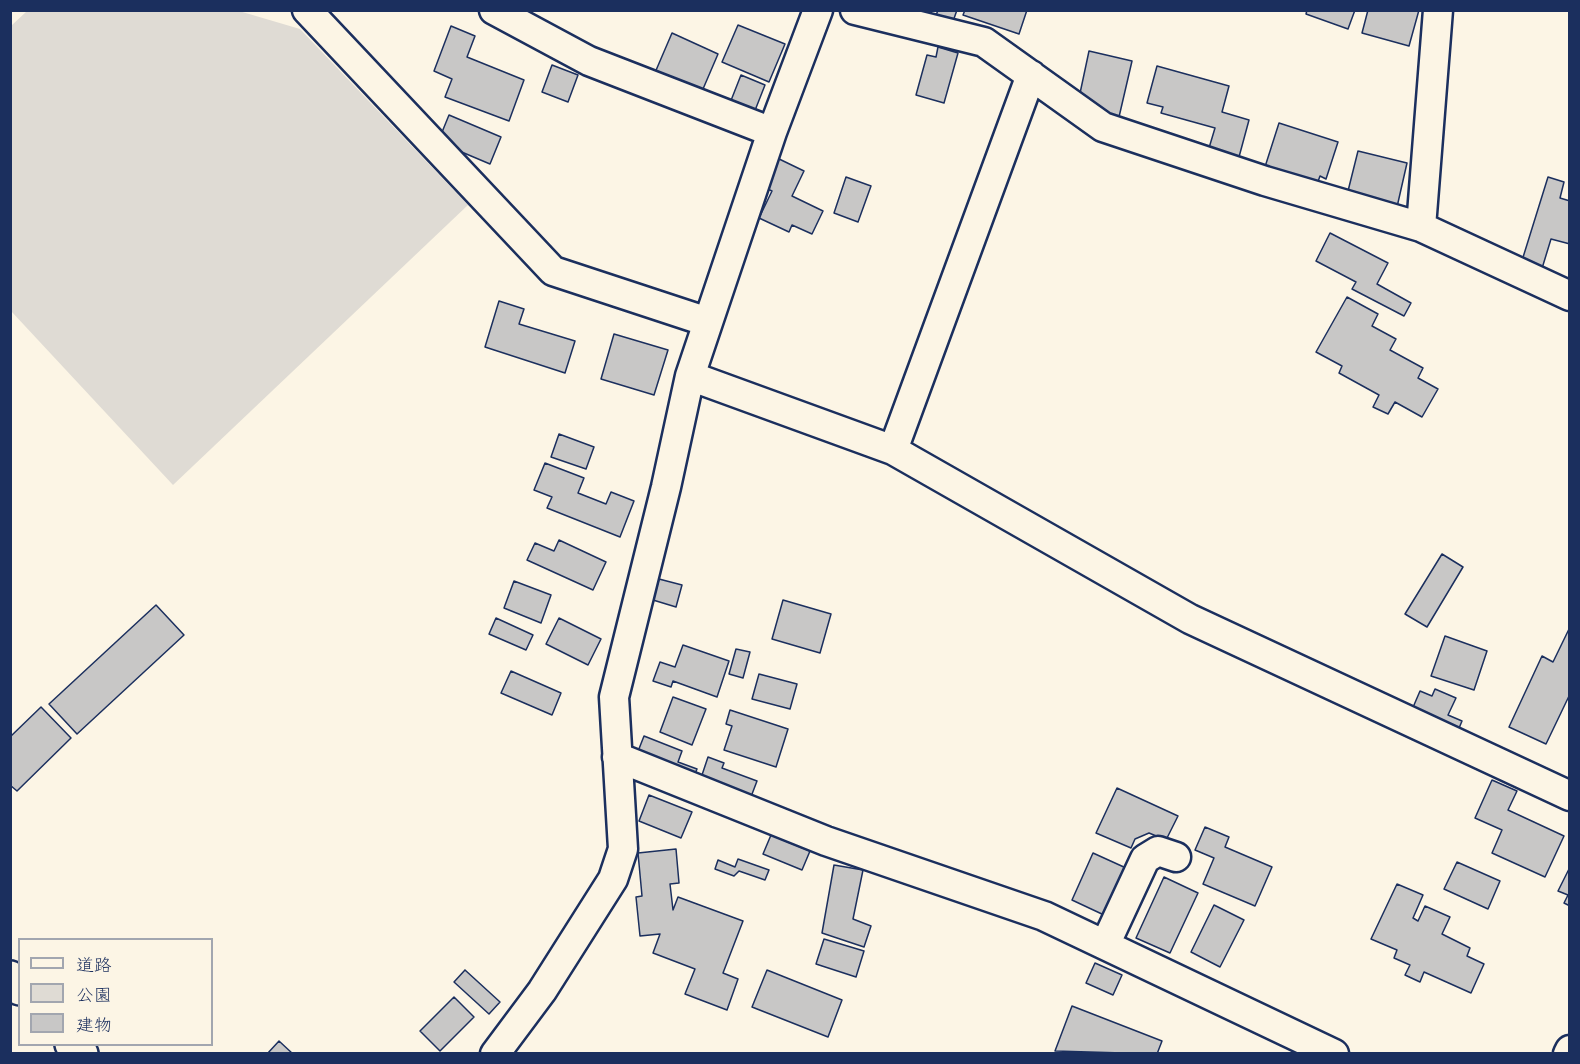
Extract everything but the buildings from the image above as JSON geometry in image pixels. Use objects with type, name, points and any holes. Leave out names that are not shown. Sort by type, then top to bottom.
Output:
[{"type":"street","points":[[308,10],[553,272],[708,322]]},
{"type":"street","points":[[494,10],[589,60],[772,132]]},
{"type":"street","points":[[495,1053],[542,991],[613,879],[623,849],[614,697],[666,487],[690,376],[772,132],[818,10]]},
{"type":"street","points":[[855,10],[984,42],[1103,127],[1265,181],[1421,227],[1569,296]]},
{"type":"street","points":[[1421,227],[1438,10]]},
{"type":"street","points":[[893,450],[1031,75]]},
{"type":"street","points":[[690,376],[893,450],[1190,619],[1569,796]]},
{"type":"street","points":[[617,757],[826,841],[1044,916],[1334,1053]]},
{"type":"street","points":[[1105,945],[1145,859],[1158,851],[1176,857]]},
{"type":"green space","points":[[27,11],[239,11],[300,29],[468,205],[173,485],[11,311],[11,26]]}]
